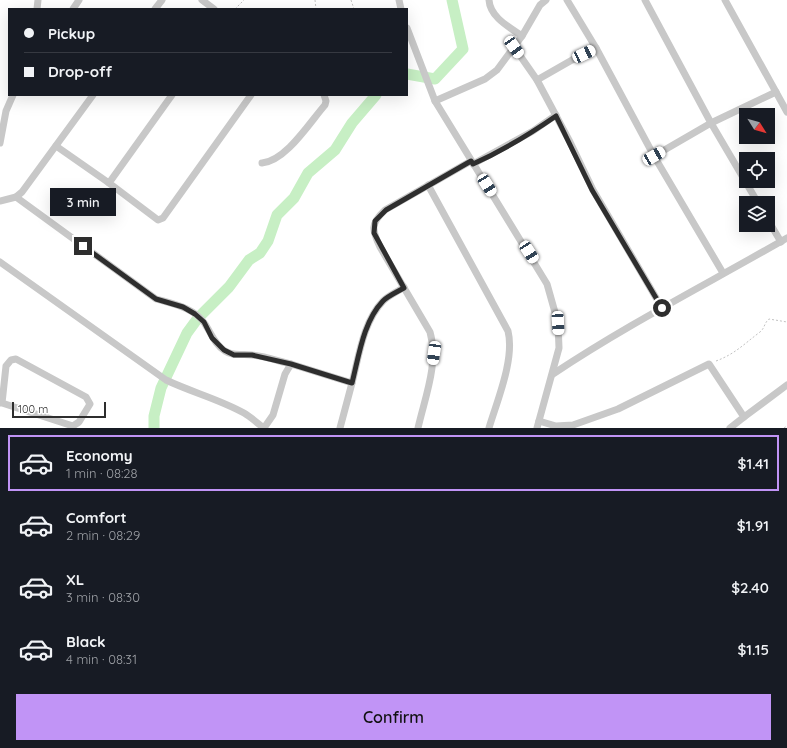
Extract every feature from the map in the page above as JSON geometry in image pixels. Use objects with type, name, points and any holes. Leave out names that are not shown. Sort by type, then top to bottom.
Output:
[{"type":"street","points":[[156,8],[162,0]]},
{"type":"street","points":[[202,0],[213,8]]},
{"type":"street","points":[[490,0],[490,8],[495,15],[522,36]]},
{"type":"street","points":[[435,102],[492,74],[514,47],[538,8],[546,0]]},
{"type":"street","points":[[567,0],[596,48],[654,156],[723,273]]},
{"type":"street","points":[[645,0],[712,123],[754,196]]},
{"type":"street","points":[[725,0],[787,112]]},
{"type":"street","points":[[408,31],[435,102],[536,263],[547,284],[558,323],[559,348],[538,424],[556,426],[573,425],[618,409],[709,364],[744,417]]},
{"type":"street","points":[[514,47],[537,80],[592,190],[662,308]]},
{"type":"street","points":[[537,80],[596,48]]},
{"type":"street","points":[[654,156],[712,123],[776,92]]},
{"type":"street","points":[[0,143],[6,110],[13,96]]},
{"type":"street","points":[[0,201],[16,197],[92,96]]},
{"type":"street","points":[[109,183],[171,96]]},
{"type":"street","points":[[56,146],[109,183],[154,219],[161,220],[250,96]]},
{"type":"street","points":[[262,163],[273,161],[293,143],[325,105],[326,101],[324,96]]},
{"type":"street","points":[[418,428],[433,362],[434,345],[430,332],[380,247],[374,233],[373,227],[375,221],[386,210],[428,185],[533,131],[556,116]]},
{"type":"street","points":[[428,185],[508,331],[510,338],[508,356],[489,428]]},
{"type":"street","points":[[16,197],[156,299],[183,307],[195,314],[204,322],[212,338],[224,350],[234,355],[252,355],[291,364],[352,383]]},
{"type":"street","points":[[553,374],[580,356],[662,308],[784,240],[775,229]]},
{"type":"street","points":[[0,262],[166,380],[182,388],[231,406],[246,414],[264,428],[273,415],[285,374],[291,364]]},
{"type":"street","points":[[340,428],[365,333],[374,312],[384,300],[404,288]]},
{"type":"street","points":[[16,359],[86,397],[90,404],[79,422],[73,426],[1,403],[6,366],[11,360],[16,359]]},
{"type":"street","points":[[730,428],[787,385]]},
{"type":"path","points":[[236,8],[244,0]]},
{"type":"path","points":[[709,364],[730,356],[740,350],[762,331],[764,324],[769,319],[787,322]]},
{"type":"waterway","points":[[408,74],[435,79],[463,49],[452,0]]},
{"type":"waterway","points":[[154,428],[154,416],[161,388],[187,333],[198,318],[229,287],[249,260],[260,253],[268,241],[277,215],[294,198],[308,173],[335,150],[352,123],[375,96]]},
{"type":"route","points":[[83,246],[156,299],[183,307],[195,314],[204,322],[212,338],[224,350],[234,355],[252,355],[291,364],[352,383],[365,333],[374,312],[384,300],[404,288],[380,247],[374,233],[373,227],[375,221],[386,210],[428,185],[471,161],[473,164],[485,159],[556,116],[570,142],[592,190],[662,308]]}]
